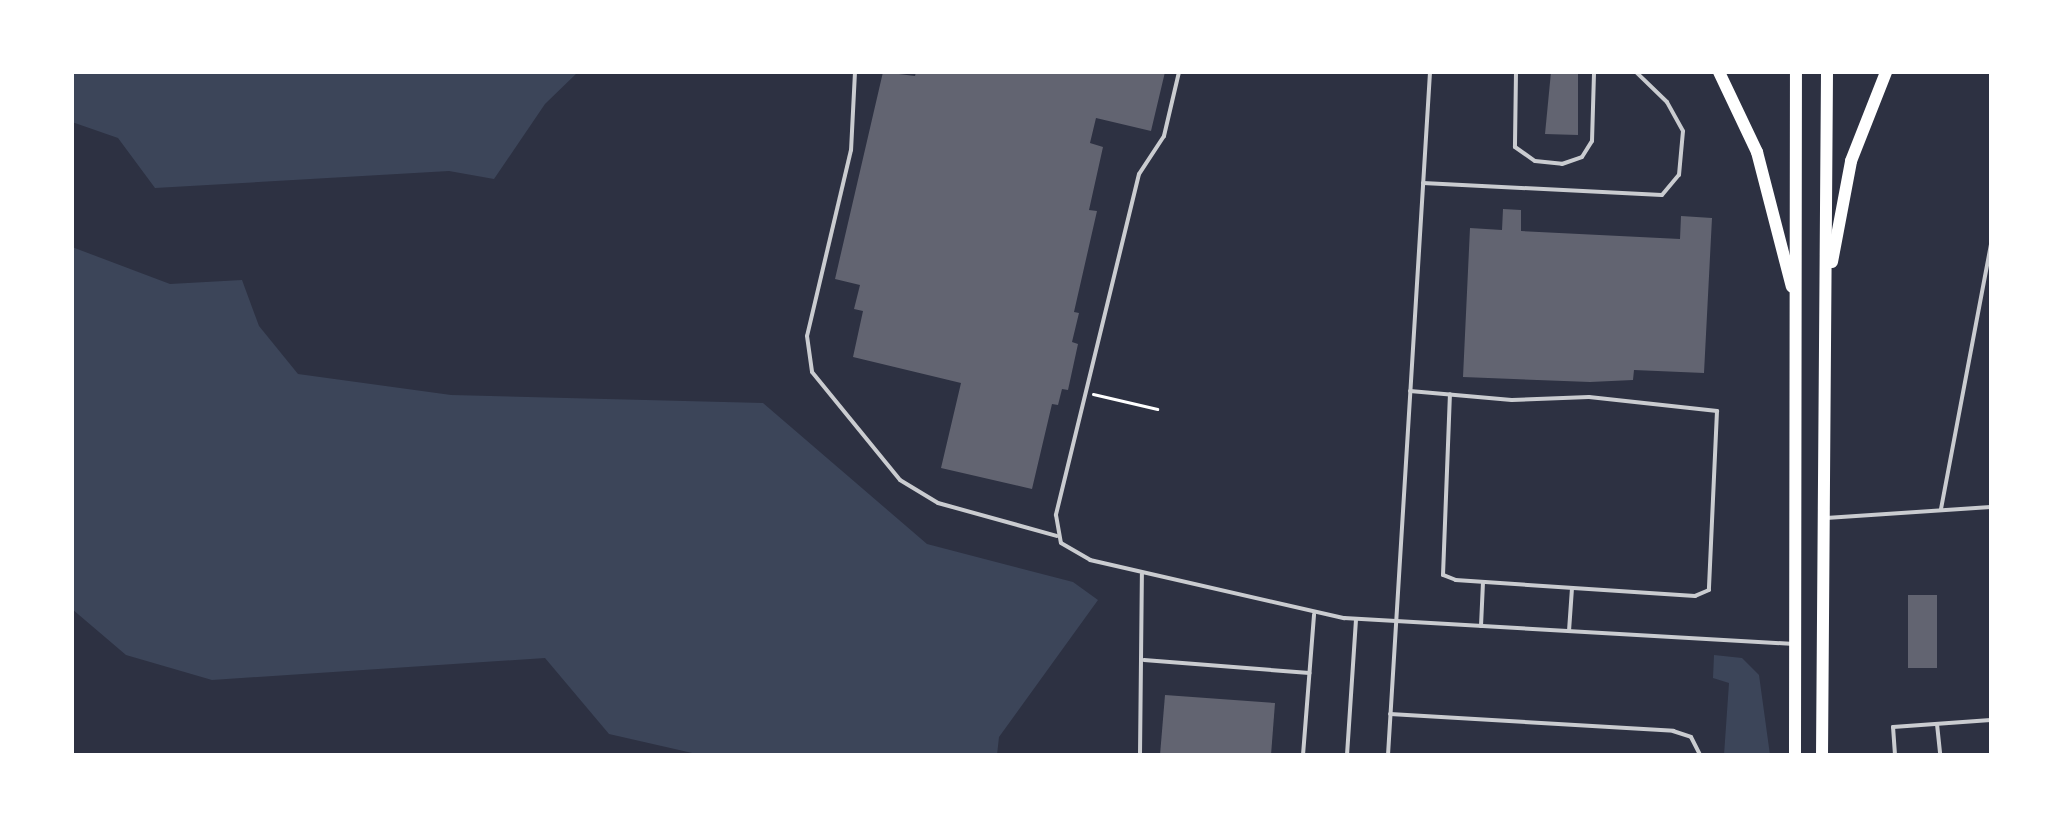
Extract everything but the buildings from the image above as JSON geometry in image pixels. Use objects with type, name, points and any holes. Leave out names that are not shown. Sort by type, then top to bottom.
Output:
[{"type":"highway","points":[[1719,72],[1757,152],[1776,239],[1795,296]]},
{"type":"highway","points":[[1795,755],[1796,72]]},
{"type":"highway","points":[[1822,755],[1827,72]]},
{"type":"highway","points":[[1826,293],[1851,161],[1886,72]]},
{"type":"lane","points":[[855,72],[851,150],[807,336],[812,372],[900,480],[938,503],[1057,536],[1082,557],[1314,614],[1796,644]]},
{"type":"lane","points":[[1057,536],[1056,515],[1140,170],[1164,136],[1179,72]]},
{"type":"lane","points":[[1388,755],[1430,72]]},
{"type":"lane","points":[[1516,72],[1515,147],[1535,161],[1562,164],[1582,157],[1592,141],[1594,72]]},
{"type":"lane","points":[[1423,183],[1662,195],[1679,175],[1683,131],[1667,102],[1636,72]]},
{"type":"lane","points":[[1941,509],[1991,244]]},
{"type":"lane","points":[[1410,391],[1450,394],[1535,401],[1589,397],[1717,411],[1709,590],[1695,596],[1456,580],[1440,570],[1450,394]]},
{"type":"lane","points":[[1825,518],[1991,507]]},
{"type":"lane","points":[[1140,755],[1144,660],[1142,573]]},
{"type":"lane","points":[[1481,626],[1483,582]]},
{"type":"lane","points":[[1569,631],[1572,588]]},
{"type":"lane","points":[[1303,755],[1314,614]]},
{"type":"lane","points":[[1347,755],[1356,619]]},
{"type":"lane","points":[[1144,660],[1309,673]]},
{"type":"lane","points":[[1390,714],[1673,731],[1691,737],[1700,755]]},
{"type":"lane","points":[[1895,755],[1893,727],[1991,720]]},
{"type":"lane","points":[[1937,724],[1940,755]]},
{"type":"path","points":[[1086,389],[1157,409]]},
{"type":"shaded area","points":[[72,72],[578,72],[545,104],[494,179],[449,171],[155,188],[118,138],[72,122]]},
{"type":"shaded area","points":[[72,247],[170,284],[242,280],[259,326],[298,374],[451,395],[763,403],[927,544],[1073,582],[1098,600],[999,737],[997,755],[701,755],[609,734],[545,658],[212,680],[126,655],[72,609]]},
{"type":"shaded area","points":[[1714,655],[1742,658],[1759,675],[1770,755],[1724,755],[1729,683],[1713,678]]}]
